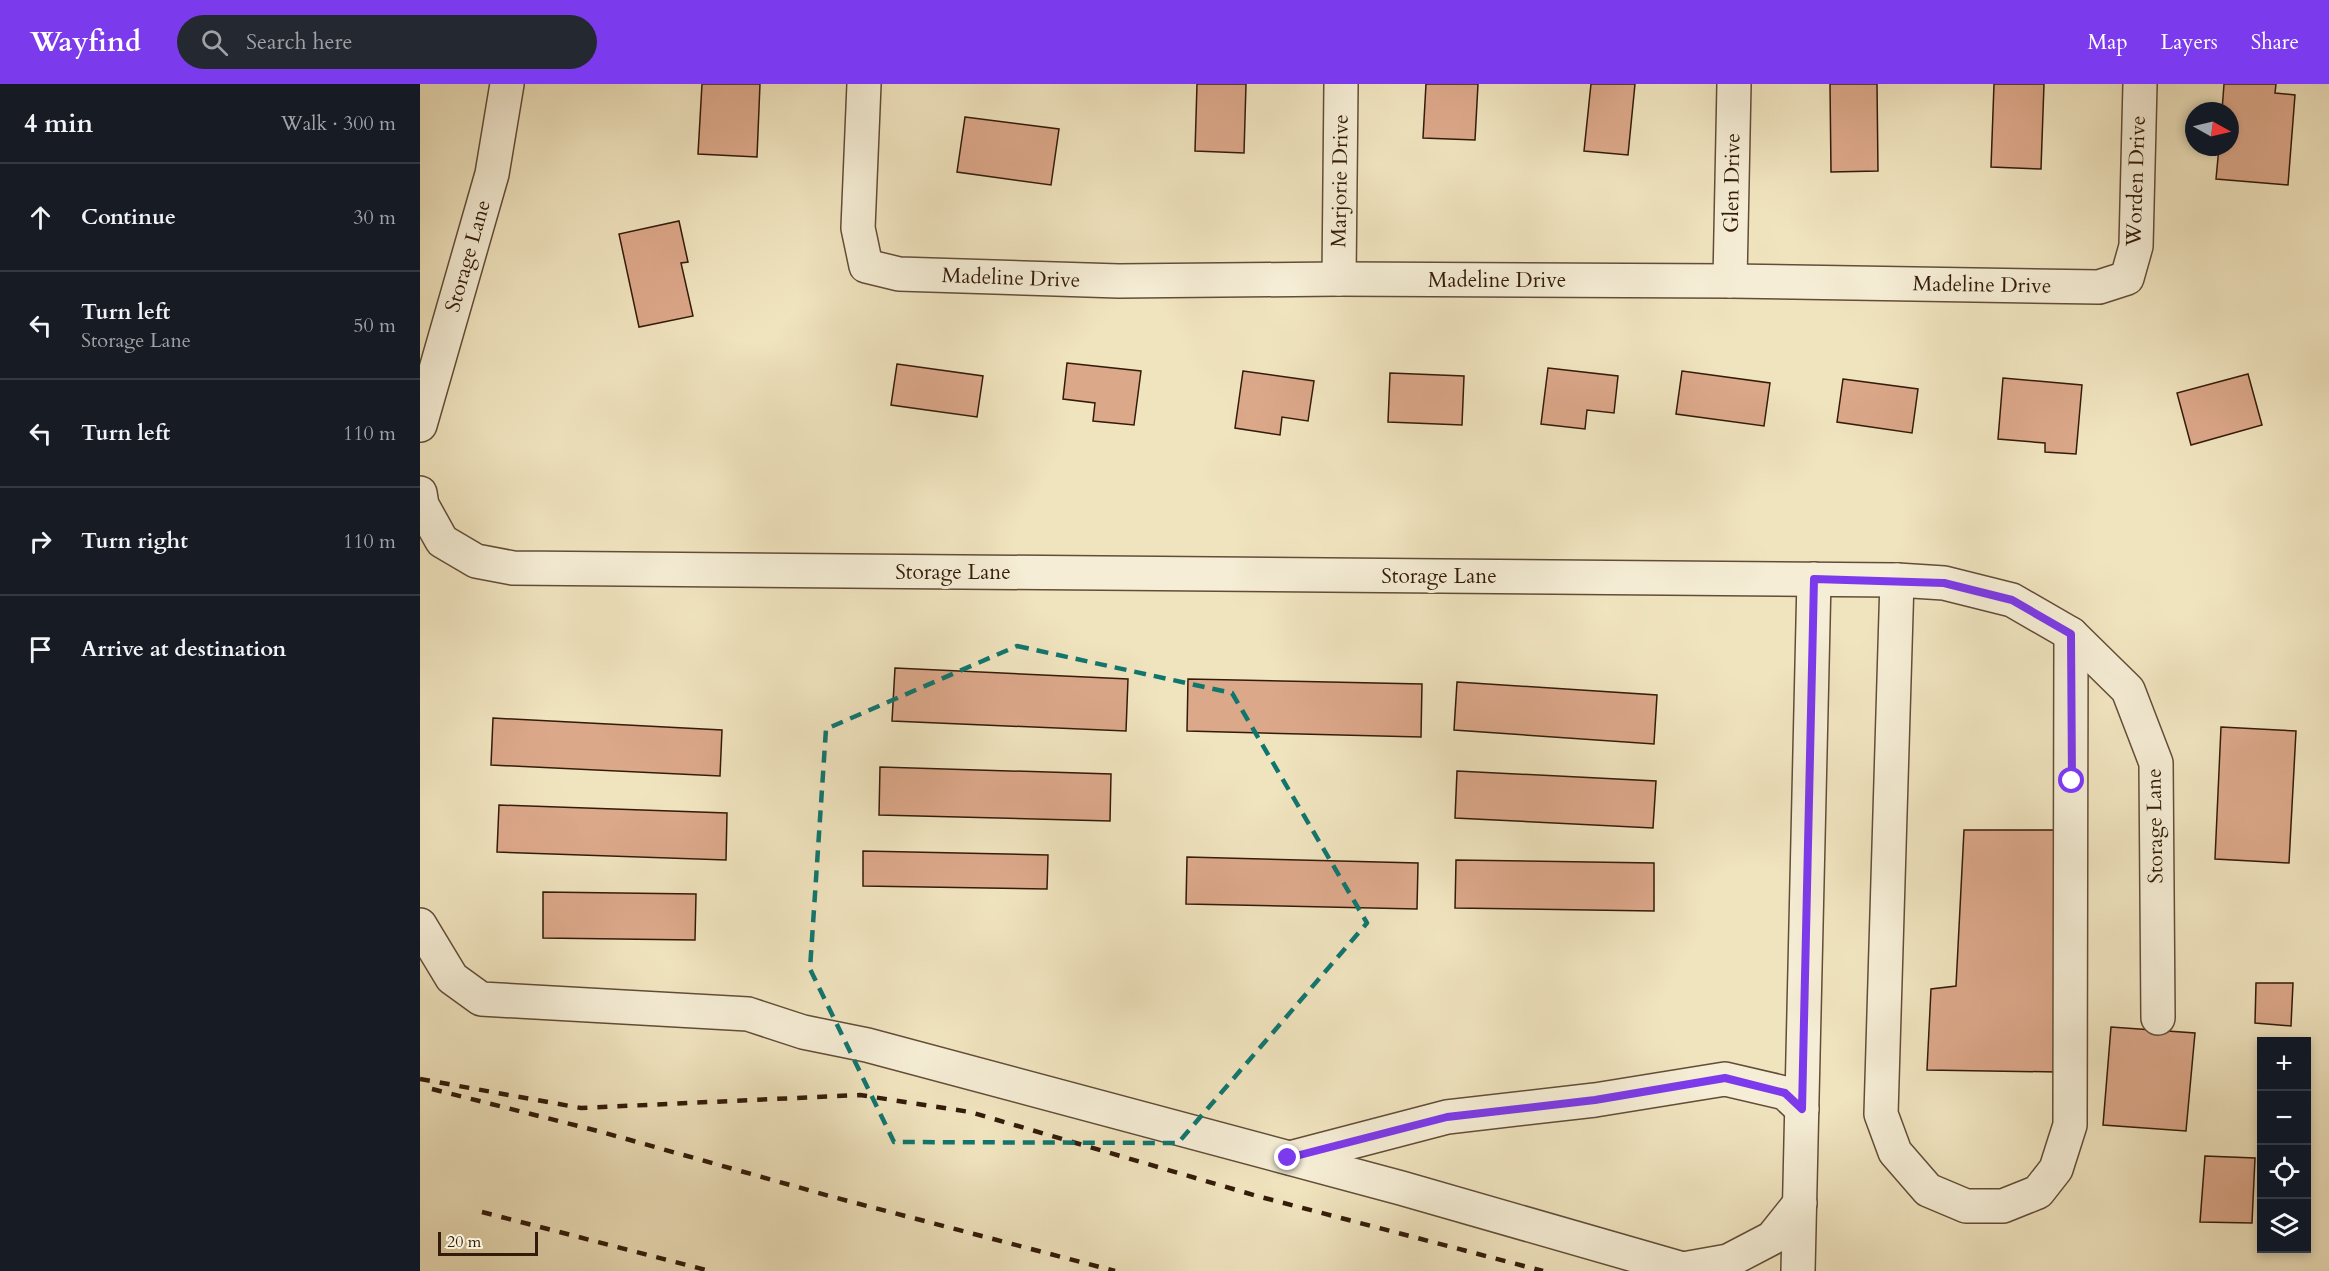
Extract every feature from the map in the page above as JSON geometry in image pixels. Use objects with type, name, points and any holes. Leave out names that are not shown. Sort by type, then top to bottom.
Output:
[{"type":"street","name":"Storage Lane","points":[[420,425],[492,174],[507,84]]},
{"type":"street","name":"Madeline Drive","points":[[864,84],[858,228],[866,266],[899,274],[1096,281],[1339,279],[1730,281],[2099,287],[2127,278]]},
{"type":"street","name":"Marjorie Drive","points":[[1339,279],[1341,84]]},
{"type":"street","name":"Glen Drive","points":[[1730,281],[1734,84]]},
{"type":"street","name":"Worden Drive","points":[[2127,278],[2136,246],[2140,84]]},
{"type":"street","name":"Storage Lane","points":[[421,503],[442,541],[476,561],[513,568],[1897,580],[1944,583],[2012,600],[2071,634],[2128,690],[2156,763],[2158,1018]]},
{"type":"street","points":[[1798,1271],[1814,579]]},
{"type":"street","points":[[1897,580],[1881,1114],[1895,1152],[1928,1190],[1966,1206],[2003,1206],[2038,1192],[2056,1169],[2070,1125],[2071,634]]},
{"type":"street","points":[[420,925],[452,978],[481,999],[748,1014],[803,1032],[867,1045],[1288,1158],[1686,1270],[1728,1261],[1772,1238],[1800,1203]]},
{"type":"street","points":[[1288,1158],[1447,1117],[1595,1100],[1725,1078],[1785,1093],[1802,1109]]},
{"type":"highlighted area","points":[[1017,646],[1232,693],[1367,923],[1178,1143],[894,1142],[810,969],[826,729]]},
{"type":"building","points":[[702,84],[760,84],[757,157],[698,154]]},
{"type":"building","points":[[1197,84],[1246,84],[1244,153],[1195,151]]},
{"type":"building","points":[[1426,84],[1478,84],[1475,140],[1423,138]]},
{"type":"building","points":[[1591,84],[1635,84],[1628,155],[1584,151]]},
{"type":"building","points":[[1830,84],[1877,84],[1878,171],[1831,172]]},
{"type":"building","points":[[1994,84],[2044,84],[2041,169],[1991,167]]},
{"type":"building","points":[[2224,84],[2276,84],[2275,93],[2295,95],[2288,185],[2216,179],[2218,156],[2239,156],[2239,102],[2223,102]]},
{"type":"building","points":[[965,117],[1059,129],[1051,185],[957,172]]},
{"type":"building","points":[[679,221],[688,262],[681,263],[693,316],[639,327],[619,234]]},
{"type":"building","points":[[1067,363],[1141,371],[1134,425],[1093,421],[1095,403],[1063,399]]},
{"type":"building","points":[[897,364],[983,376],[977,417],[891,405]]},
{"type":"building","points":[[1548,368],[1618,376],[1614,413],[1587,410],[1585,429],[1541,424]]},
{"type":"building","points":[[1243,371],[1314,381],[1308,421],[1282,417],[1280,435],[1235,428]]},
{"type":"building","points":[[1682,371],[1770,383],[1764,426],[1676,414]]},
{"type":"building","points":[[1390,373],[1464,376],[1462,425],[1388,422]]},
{"type":"building","points":[[2248,374],[2262,425],[2191,445],[2177,393]]},
{"type":"building","points":[[2003,378],[2082,385],[2076,454],[2045,452],[2045,443],[1998,439]]},
{"type":"building","points":[[1843,379],[1918,389],[1912,433],[1837,422]]},
{"type":"building","points":[[895,668],[1128,679],[1126,731],[892,721]]},
{"type":"building","points":[[1188,679],[1422,684],[1421,737],[1187,731]]},
{"type":"building","points":[[1457,682],[1657,695],[1654,744],[1454,730]]},
{"type":"building","points":[[493,718],[722,730],[720,776],[491,765]]},
{"type":"building","points":[[2221,727],[2296,731],[2289,863],[2215,859]]},
{"type":"building","points":[[880,767],[1111,774],[1110,821],[879,815]]},
{"type":"building","points":[[1457,771],[1656,781],[1653,828],[1455,818]]},
{"type":"building","points":[[499,805],[727,813],[726,860],[497,852]]},
{"type":"building","points":[[1964,830],[2059,830],[2057,1072],[1927,1070],[1931,989],[1956,986]]},
{"type":"building","points":[[863,851],[1048,855],[1047,889],[863,886]]},
{"type":"building","points":[[1187,857],[1418,863],[1417,909],[1186,904]]},
{"type":"building","points":[[1456,860],[1654,863],[1654,911],[1455,908]]},
{"type":"building","points":[[543,892],[696,894],[695,940],[543,938]]},
{"type":"building","points":[[2256,983],[2293,983],[2291,1026],[2255,1023]]},
{"type":"building","points":[[2111,1027],[2195,1033],[2186,1131],[2103,1125]]},
{"type":"building","points":[[2205,1156],[2255,1158],[2252,1223],[2200,1222]]},
{"type":"railway","points":[[420,1079],[581,1108],[860,1095],[970,1112],[1257,1196],[1543,1271]]},
{"type":"railway","points":[[432,1089],[598,1131],[833,1197],[1115,1271]]},
{"type":"railway","points":[[482,1212],[710,1271]]},
{"type":"route","points":[[1288,1158],[1447,1117],[1595,1100],[1725,1078],[1785,1093],[1802,1109],[1814,579],[1944,583],[2012,600],[2071,634],[2072,781]]}]
